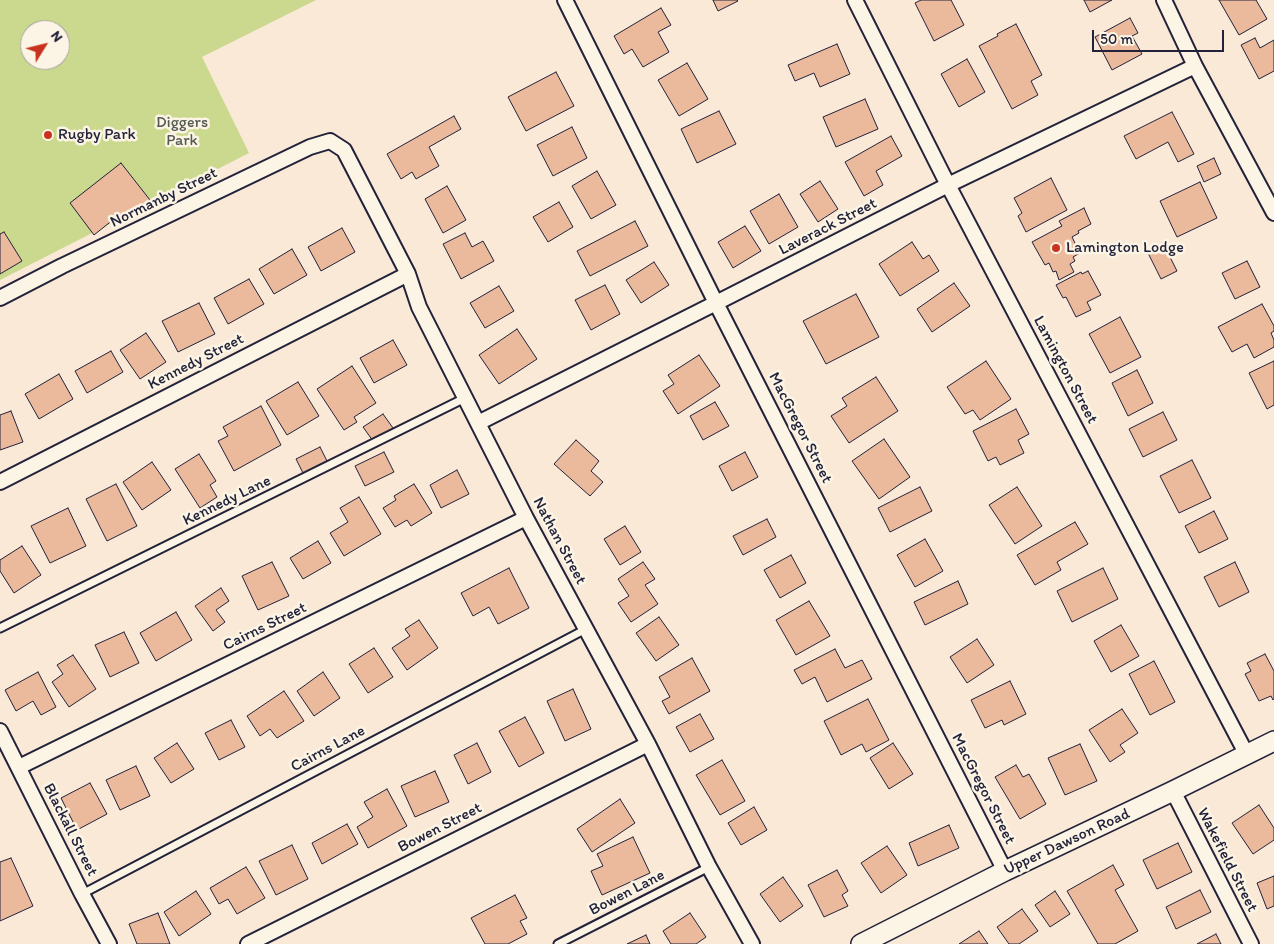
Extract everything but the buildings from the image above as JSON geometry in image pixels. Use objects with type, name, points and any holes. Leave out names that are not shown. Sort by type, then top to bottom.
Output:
[{"type":"street","name":"MacGregor Street","points":[[565,0],[716,303],[1005,871]]},
{"type":"street","name":"Lamington Street","points":[[855,0],[948,185],[1246,755]]},
{"type":"street","points":[[1164,0],[1195,66],[1273,209]]},
{"type":"street","name":"Laverack Street","points":[[478,423],[948,185],[1195,66]]},
{"type":"street","name":"Normanby Street","points":[[0,298],[62,266],[310,147],[330,141],[344,150]]},
{"type":"street","name":"Nathan Street","points":[[344,150],[408,274],[419,307],[526,518],[648,744],[709,867],[752,944]]},
{"type":"street","name":"Kennedy Street","points":[[0,482],[408,274]]},
{"type":"street","name":"Cairns Street","points":[[19,767],[526,518]]},
{"type":"street","name":"Blackall Street","points":[[0,731],[109,944]]},
{"type":"street","name":"Upper Dawson Road","points":[[861,944],[1005,871],[1274,741]]},
{"type":"street","name":"Bowen Street","points":[[248,944],[648,744]]},
{"type":"street","name":"Wakefield Street","points":[[1173,791],[1251,944]]},
{"type":"lane","name":"Kennedy Lane","points":[[0,628],[466,398]]},
{"type":"lane","name":"Cairns Lane","points":[[82,894],[586,629]]},
{"type":"lane","name":"Bowen Lane","points":[[558,944],[709,867]]},
{"type":"green space","name":"Diggers Park","points":[[0,0],[316,0],[202,57],[249,153],[0,280]]},
{"type":"place","name":"Rugby Park","points":[[48,135]]},
{"type":"place","name":"Lamington Lodge","points":[[1056,248]]}]
